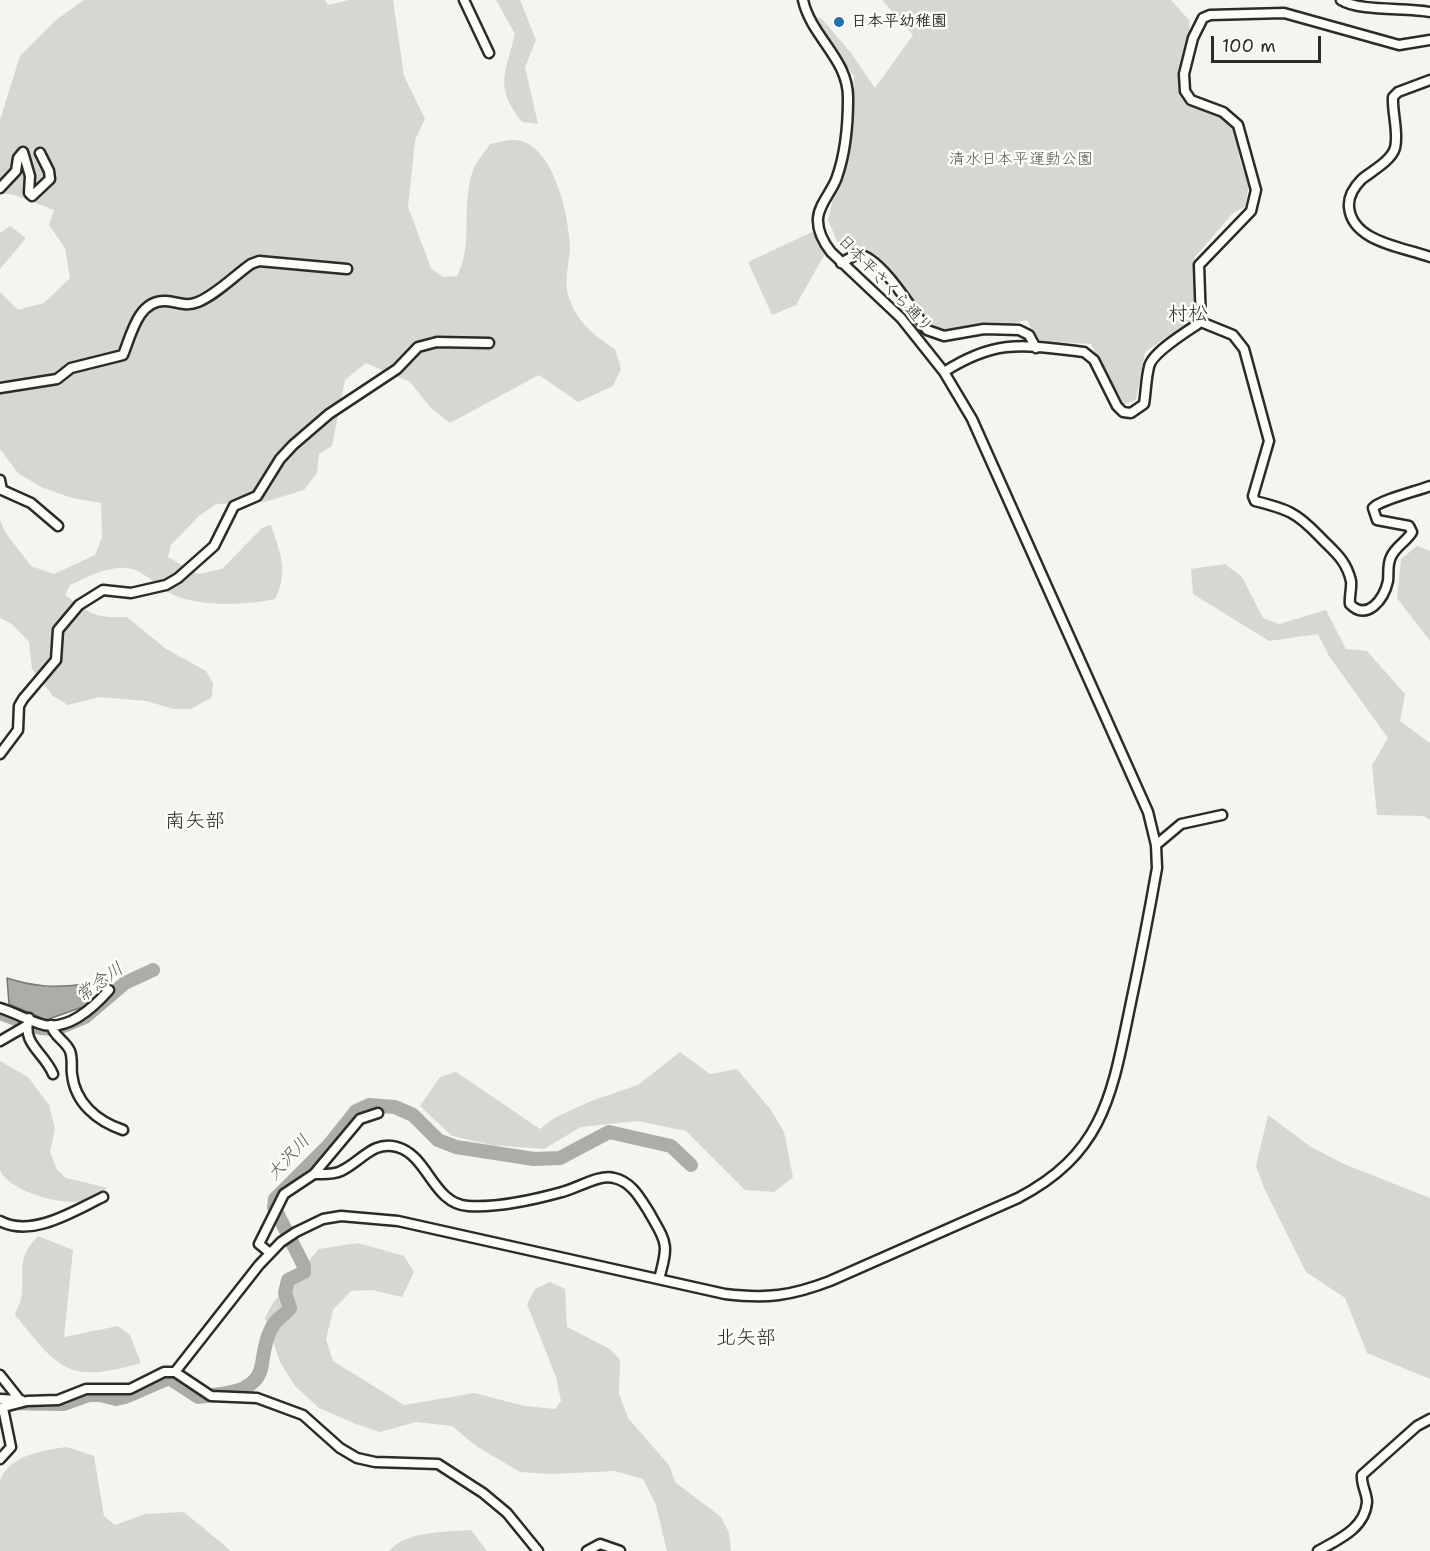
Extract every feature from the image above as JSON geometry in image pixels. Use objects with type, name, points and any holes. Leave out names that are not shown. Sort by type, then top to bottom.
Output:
[{"type":"street","points":[[464,0],[489,53]]},
{"type":"street","name":"日本平さくら通り","points":[[175,1372],[270,1253],[281,1242],[309,1225],[323,1220],[355,1216],[398,1221],[659,1279],[753,1297],[776,1297],[800,1293],[1018,1198],[1060,1171],[1076,1155],[1098,1123],[1113,1087],[1157,868],[1156,845],[1148,812],[981,438],[944,372],[902,318],[841,263],[825,243],[818,219],[837,176],[841,161],[848,89],[843,69],[810,20],[803,0]]},
{"type":"street","points":[[1341,0],[1353,5],[1411,8],[1430,12]]},
{"type":"street","points":[[1201,322],[1200,265],[1251,211],[1256,190],[1238,125],[1223,112],[1191,100],[1185,91],[1184,74],[1198,24],[1210,15],[1284,13],[1399,45],[1430,40]]},
{"type":"street","points":[[1430,80],[1398,92],[1393,97],[1395,147],[1391,155],[1360,181],[1351,192],[1348,204],[1350,217],[1361,232],[1430,257]]},
{"type":"street","points":[[0,188],[16,171],[18,158],[23,152],[30,176],[28,193],[35,195],[50,179],[49,171],[40,153]]},
{"type":"street","points":[[841,263],[857,254],[869,258],[880,267],[927,330],[934,334],[951,336],[984,329],[1019,330],[1029,335],[1036,348]]},
{"type":"street","points":[[0,388],[57,379],[71,368],[123,355],[132,325],[153,304],[164,300],[190,304],[200,301],[251,264],[259,261],[347,269]]},
{"type":"street","points":[[944,372],[972,354],[993,347],[1036,348],[1090,355],[1117,406],[1123,412],[1131,413],[1144,404],[1149,365],[1154,356],[1201,322]]},
{"type":"street","points":[[1201,322],[1233,334],[1244,349],[1269,441],[1253,496],[1255,501],[1274,505],[1304,519],[1319,537],[1335,549],[1352,582],[1350,604],[1355,609],[1364,612],[1372,609],[1385,591],[1390,558],[1412,532],[1408,526],[1377,520],[1373,508],[1383,501],[1406,496],[1430,486]]},
{"type":"street","points":[[0,753],[18,729],[19,706],[23,699],[56,660],[58,630],[85,601],[103,590],[131,593],[166,585],[178,578],[214,546],[234,506],[258,496],[280,459],[293,445],[329,414],[397,369],[418,347],[437,342],[489,343]]},
{"type":"street","points":[[0,480],[2,490],[31,503],[58,526]]},
{"type":"street","points":[[1156,845],[1181,824],[1222,815]]},
{"type":"street","points":[[0,1008],[28,1022],[51,1025],[76,1018],[92,1009],[109,990]]},
{"type":"street","points":[[0,1041],[28,1022]]},
{"type":"street","points":[[28,1022],[30,1042],[47,1061],[53,1074]]},
{"type":"street","points":[[51,1025],[52,1032],[70,1052],[73,1082],[86,1107],[101,1121],[123,1130]]},
{"type":"street","points":[[270,1253],[259,1244],[284,1194],[314,1174],[360,1119],[378,1113]]},
{"type":"street","points":[[314,1174],[340,1171],[376,1148],[399,1147],[416,1160],[440,1191],[463,1206],[485,1207],[561,1192],[605,1177],[614,1178],[633,1188],[664,1239],[666,1253],[659,1279]]},
{"type":"street","points":[[0,1221],[7,1225],[34,1226],[69,1214],[103,1197]]},
{"type":"street","points":[[0,1459],[11,1447],[1,1405],[23,1400],[58,1400],[86,1389],[130,1389],[164,1372],[175,1372],[210,1396],[257,1398],[303,1415],[340,1448],[357,1458],[375,1462],[438,1464],[483,1493],[507,1513],[538,1551]]},
{"type":"street","points":[[0,1375],[23,1400]]},
{"type":"street","points":[[1318,1551],[1343,1539],[1362,1515],[1367,1502],[1361,1484],[1362,1475],[1417,1426],[1430,1419]]},
{"type":"street","points":[[587,1551],[600,1545],[620,1551]]},
{"type":"green space","points":[[84,0],[325,0],[328,5],[349,0],[393,0],[404,76],[425,119],[415,140],[408,207],[431,268],[443,277],[457,276],[465,252],[470,181],[475,165],[490,144],[507,140],[527,143],[548,165],[562,198],[569,231],[567,290],[570,300],[585,325],[615,349],[621,369],[613,386],[578,402],[539,375],[450,423],[430,407],[410,382],[366,363],[345,380],[332,446],[319,454],[317,473],[304,490],[265,502],[216,504],[199,516],[171,545],[168,557],[198,574],[222,569],[262,528],[271,525],[282,562],[282,580],[275,599],[238,604],[197,602],[174,595],[145,575],[127,568],[105,570],[70,585],[65,595],[87,611],[107,617],[127,617],[166,649],[206,671],[213,683],[212,697],[191,709],[173,709],[147,701],[99,697],[68,705],[53,696],[32,669],[29,642],[12,624],[0,618],[0,520],[5,532],[31,566],[54,574],[95,555],[102,537],[101,503],[72,498],[41,487],[18,473],[0,449],[0,292],[18,310],[44,303],[70,278],[65,248],[49,225],[54,210],[14,195],[0,193],[0,120],[20,56],[56,20]]},
{"type":"green space","points":[[496,0],[520,0],[536,40],[525,67],[538,124],[522,122],[508,99],[504,80],[505,70],[515,34]]},
{"type":"green space","name":"清水日本平運動公園","points":[[882,0],[1171,0],[1189,20],[1190,37],[1180,85],[1192,103],[1229,119],[1249,185],[1245,207],[1233,213],[1195,257],[1196,316],[1145,352],[1136,400],[1124,404],[1091,344],[1038,341],[1027,320],[1011,324],[984,322],[951,336],[930,324],[902,288],[859,252],[849,253],[839,246],[828,220],[853,114],[854,76],[824,37],[812,15],[822,19],[851,53],[875,88],[913,35]]},
{"type":"green space","points":[[10,226],[26,238],[0,269],[0,233]]},
{"type":"green space","points":[[814,231],[826,252],[796,305],[772,315],[748,262]]},
{"type":"green space","points":[[1417,546],[1430,551],[1430,641],[1397,598],[1401,559]]},
{"type":"green space","points":[[1225,564],[1242,577],[1263,618],[1279,624],[1326,610],[1346,649],[1367,651],[1405,694],[1400,721],[1430,743],[1430,820],[1424,816],[1377,815],[1372,765],[1388,738],[1329,656],[1318,634],[1269,641],[1193,594],[1191,569]]},
{"type":"green space","points":[[680,1052],[710,1074],[737,1069],[771,1110],[784,1132],[793,1177],[774,1192],[745,1190],[686,1131],[638,1121],[581,1127],[544,1149],[492,1145],[452,1136],[420,1106],[440,1077],[456,1072],[540,1129],[554,1118],[591,1101],[638,1085]]},
{"type":"green space","points":[[0,1061],[28,1077],[49,1105],[55,1129],[50,1152],[57,1170],[66,1178],[108,1188],[86,1200],[62,1201],[24,1190],[5,1178],[0,1170]]},
{"type":"green space","points":[[1268,1115],[1311,1147],[1344,1164],[1430,1198],[1430,1379],[1367,1353],[1345,1298],[1306,1272],[1264,1188],[1256,1166]]},
{"type":"green space","points":[[38,1236],[73,1250],[64,1337],[118,1326],[130,1335],[141,1363],[96,1372],[80,1372],[67,1368],[43,1349],[15,1315],[22,1295],[24,1257]]},
{"type":"green space","points":[[358,1243],[404,1256],[414,1272],[402,1297],[372,1290],[351,1291],[333,1310],[326,1339],[333,1361],[404,1405],[474,1393],[525,1406],[555,1409],[561,1401],[556,1377],[527,1304],[535,1289],[550,1282],[565,1289],[567,1327],[610,1349],[620,1360],[619,1394],[628,1418],[669,1465],[675,1482],[721,1517],[729,1533],[731,1551],[667,1551],[656,1505],[643,1479],[615,1471],[550,1474],[520,1472],[476,1446],[452,1426],[416,1422],[380,1432],[319,1408],[295,1386],[280,1362],[265,1318],[273,1303],[319,1249]]},
{"type":"green space","points":[[67,1447],[94,1456],[104,1516],[115,1525],[145,1514],[184,1512],[231,1551],[0,1551],[0,1481],[4,1472],[28,1455]]},
{"type":"green space","points":[[471,1530],[487,1551],[389,1551],[396,1544],[416,1536]]},
{"type":"shaded area","points":[[7,978],[45,986],[85,984],[91,1004],[46,1020],[9,1004]]},
{"type":"waterway","name":"常念川","points":[[0,1013],[40,1028],[56,1029],[85,1017],[125,983],[153,970]]},
{"type":"waterway","name":"大沢川","points":[[0,1403],[64,1404],[89,1395],[116,1399],[169,1378],[198,1397],[237,1391],[254,1382],[259,1374],[271,1329],[290,1308],[285,1293],[288,1280],[304,1272],[304,1266],[274,1207],[275,1199],[328,1146],[356,1111],[369,1105],[395,1107],[413,1115],[438,1140],[456,1147],[534,1159],[560,1158],[609,1132],[671,1146],[691,1165]]},
{"type":"place","name":"日本平幼稚園","points":[[839,22]]},
{"type":"district","name":"村松","points":[[1188,315]]},
{"type":"district","name":"南矢部","points":[[195,822]]},
{"type":"district","name":"北矢部","points":[[746,1339]]}]
